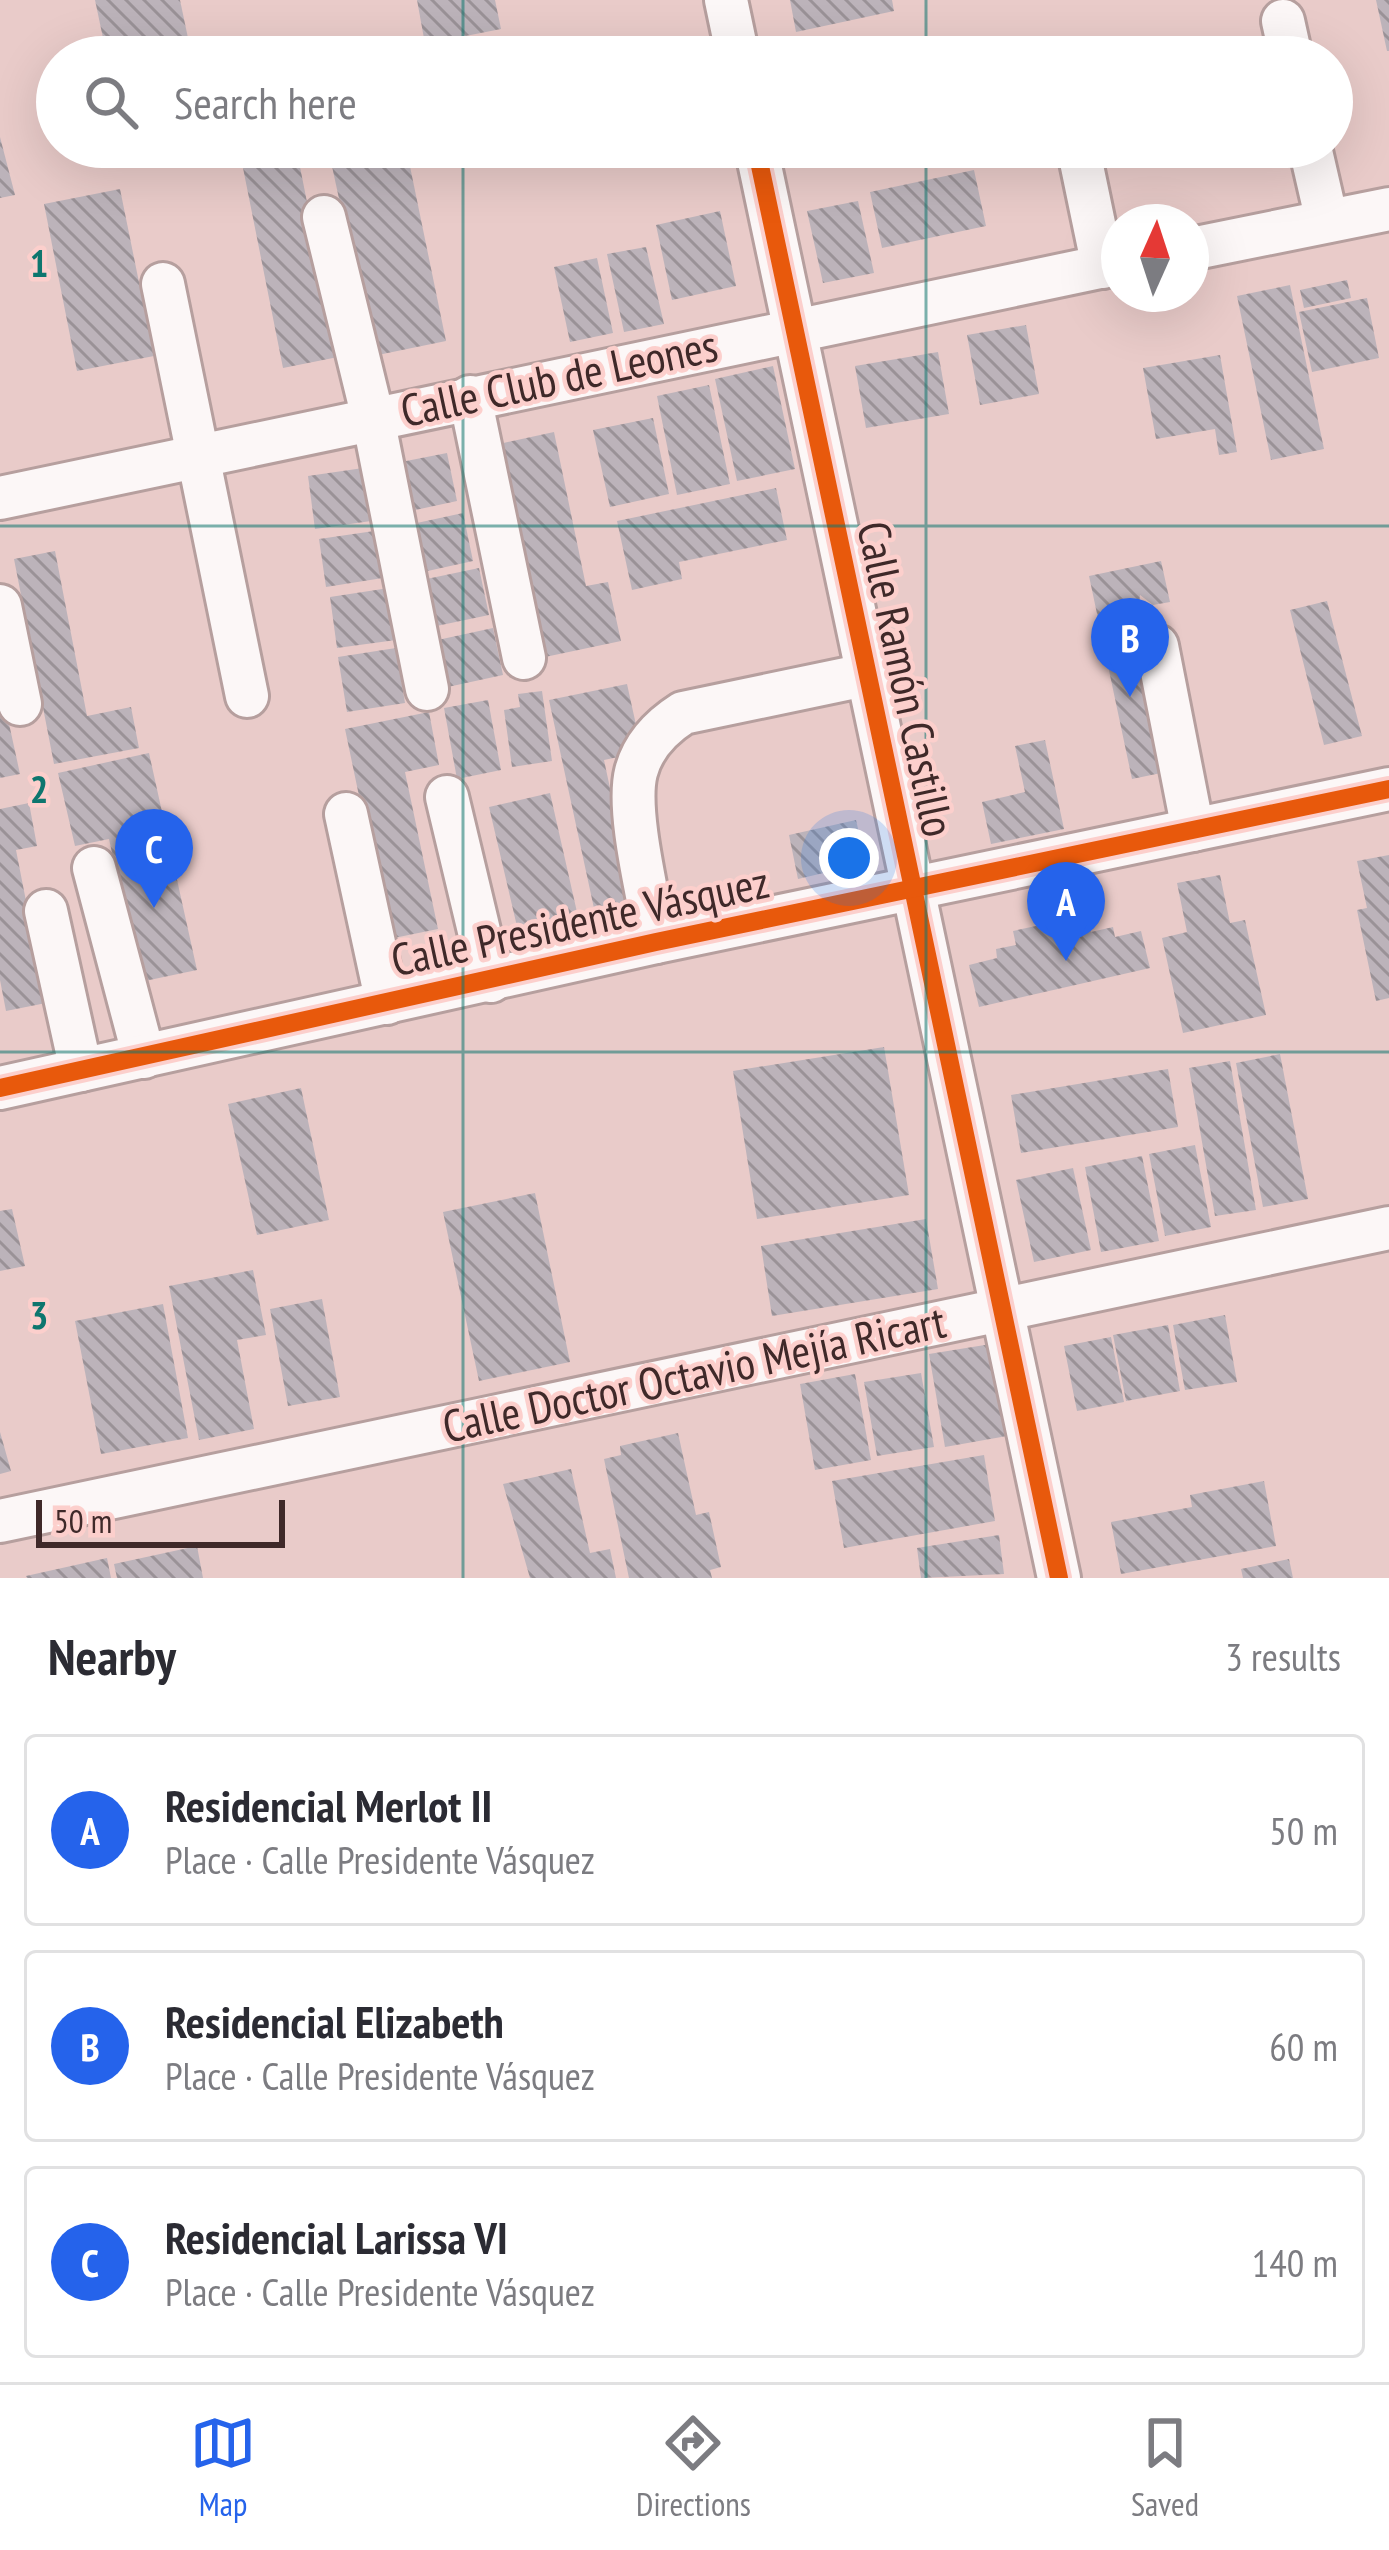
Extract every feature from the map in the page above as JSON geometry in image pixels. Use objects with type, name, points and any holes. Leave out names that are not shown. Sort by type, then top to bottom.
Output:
[{"type":"street","points":[[726,0],[734,36]]},
{"type":"street","name":"Calle Ramón Castillo","points":[[760,168],[1059,1578]]},
{"type":"street","points":[[1084,168],[1101,229]]},
{"type":"street","points":[[1315,168],[1327,221]]},
{"type":"street","points":[[1209,245],[1389,209]]},
{"type":"street","points":[[324,218],[373,418],[427,689]]},
{"type":"street","name":"Calle Club de Leones","points":[[1,494],[1101,267]]},
{"type":"street","points":[[163,284],[247,696]]},
{"type":"street","points":[[470,398],[524,658]]},
{"type":"street","points":[[0,606],[20,704]]},
{"type":"street","points":[[1157,646],[1193,830]]},
{"type":"street","points":[[656,942],[634,798],[636,772],[647,746],[683,713],[865,675]]},
{"type":"street","name":"Calle Presidente Vásquez","points":[[0,1088],[656,942],[1389,788]]},
{"type":"street","points":[[447,797],[490,981]]},
{"type":"street","points":[[346,814],[387,1003]]},
{"type":"street","points":[[94,868],[145,1057]]},
{"type":"street","points":[[46,910],[81,1070]]},
{"type":"street","name":"Calle Doctor Octavio Mejía Ricart","points":[[0,1521],[1389,1228]]},
{"type":"building","points":[[95,0],[180,0],[188,36],[103,36]]},
{"type":"building","points":[[417,0],[495,0],[501,29],[466,36],[424,36]]},
{"type":"building","points":[[790,0],[892,0],[894,11],[796,32]]},
{"type":"building","points":[[1376,0],[1389,0],[1389,51],[1387,51]]},
{"type":"building","points":[[0,137],[15,195],[0,198]]},
{"type":"building","points":[[243,168],[300,168],[338,357],[283,368]]},
{"type":"building","points":[[332,168],[410,168],[446,341],[373,356]]},
{"type":"building","points":[[974,170],[986,226],[882,248],[870,192]]},
{"type":"building","points":[[120,189],[154,356],[77,371],[44,204]]},
{"type":"building","points":[[858,201],[874,273],[823,283],[807,211]]},
{"type":"building","points":[[720,211],[736,286],[672,300],[656,225]]},
{"type":"building","points":[[646,247],[664,324],[624,332],[607,254]]},
{"type":"building","points":[[597,258],[613,333],[570,342],[554,267]]},
{"type":"building","points":[[1347,280],[1351,298],[1304,308],[1300,290]]},
{"type":"building","points":[[1290,285],[1324,449],[1271,460],[1237,296]]},
{"type":"building","points":[[1367,298],[1379,358],[1312,372],[1299,312]]},
{"type":"building","points":[[1026,325],[1039,394],[980,405],[967,335]]},
{"type":"building","points":[[938,352],[949,414],[866,428],[855,366]]},
{"type":"building","points":[[1220,355],[1237,452],[1219,455],[1215,429],[1156,439],[1143,368]]},
{"type":"building","points":[[773,366],[795,469],[737,481],[715,379]]},
{"type":"building","points":[[709,385],[730,484],[677,495],[657,396]]},
{"type":"building","points":[[653,418],[669,494],[610,507],[593,430]]},
{"type":"building","points":[[554,432],[586,586],[608,582],[621,641],[545,657],[499,444]]},
{"type":"building","points":[[447,453],[457,501],[406,512],[396,463]]},
{"type":"building","points":[[370,467],[378,520],[315,529],[308,476]]},
{"type":"building","points":[[776,488],[787,540],[679,562],[682,579],[632,590],[617,521]]},
{"type":"building","points":[[463,513],[473,561],[414,574],[403,526]]},
{"type":"building","points":[[381,530],[389,577],[326,587],[319,539]]},
{"type":"building","points":[[55,551],[87,716],[131,707],[139,748],[54,764],[14,559]]},
{"type":"building","points":[[1161,561],[1170,602],[1153,605],[1140,595],[1138,617],[1130,621],[1161,773],[1132,779],[1089,576]]},
{"type":"building","points":[[479,568],[489,615],[427,628],[417,581]]},
{"type":"building","points":[[389,588],[396,640],[337,648],[330,597]]},
{"type":"building","points":[[1327,601],[1362,736],[1324,745],[1290,610]]},
{"type":"building","points":[[493,628],[503,675],[443,688],[433,641]]},
{"type":"building","points":[[396,648],[405,703],[347,712],[338,657]]},
{"type":"building","points":[[627,684],[642,752],[604,760],[635,905],[595,913],[549,700]]},
{"type":"building","points":[[542,691],[552,761],[512,767],[504,710],[520,707],[518,694]]},
{"type":"building","points":[[488,700],[501,770],[457,779],[444,708]]},
{"type":"building","points":[[6,710],[20,774],[0,778],[0,711]]},
{"type":"building","points":[[429,712],[439,765],[405,772],[438,929],[389,939],[345,729]]},
{"type":"building","points":[[1045,740],[1064,829],[991,844],[982,802],[1025,792],[1015,746]]},
{"type":"building","points":[[149,753],[197,970],[140,982],[109,839],[75,846],[58,773]]},
{"type":"building","points":[[550,793],[579,921],[519,935],[489,807]]},
{"type":"building","points":[[29,803],[37,846],[16,850],[46,1003],[6,1011],[0,980],[0,809]]},
{"type":"building","points":[[856,820],[866,863],[798,879],[789,835]]},
{"type":"building","points":[[1389,855],[1389,998],[1376,1001],[1357,910],[1367,908],[1357,861]]},
{"type":"building","points":[[1220,875],[1230,923],[1245,920],[1266,1015],[1183,1033],[1162,938],[1187,932],[1177,883]]},
{"type":"building","points":[[1087,915],[1091,932],[1113,927],[1115,937],[1141,931],[1150,968],[979,1007],[969,965],[997,958],[996,949],[1016,945],[1013,931]]},
{"type":"building","points":[[884,1047],[909,1195],[757,1219],[733,1071]]},
{"type":"building","points":[[1280,1054],[1308,1199],[1263,1207],[1236,1063]]},
{"type":"building","points":[[1230,1061],[1256,1210],[1215,1216],[1189,1068]]},
{"type":"building","points":[[1168,1069],[1178,1127],[1021,1153],[1011,1095]]},
{"type":"building","points":[[301,1088],[329,1220],[257,1235],[228,1104]]},
{"type":"building","points":[[1195,1145],[1211,1227],[1165,1236],[1149,1154]]},
{"type":"building","points":[[1142,1156],[1159,1241],[1101,1252],[1085,1167]]},
{"type":"building","points":[[1073,1168],[1091,1250],[1034,1262],[1016,1180]]},
{"type":"building","points":[[535,1193],[570,1362],[479,1381],[443,1212]]},
{"type":"building","points":[[12,1209],[25,1266],[0,1271],[0,1211]]},
{"type":"building","points":[[926,1219],[938,1289],[772,1316],[761,1246]]},
{"type":"building","points":[[253,1270],[266,1335],[237,1340],[254,1429],[199,1440],[169,1286]]},
{"type":"building","points":[[322,1299],[340,1397],[288,1406],[270,1309]]},
{"type":"building","points":[[163,1304],[188,1438],[101,1454],[75,1321]]},
{"type":"building","points":[[1225,1315],[1237,1382],[1185,1390],[1173,1325]]},
{"type":"building","points":[[1168,1325],[1180,1391],[1126,1401],[1113,1335]]},
{"type":"building","points":[[1111,1337],[1124,1402],[1077,1411],[1064,1346]]},
{"type":"building","points":[[991,1344],[1007,1436],[945,1447],[929,1354]]},
{"type":"building","points":[[921,1373],[934,1447],[877,1456],[864,1382]]},
{"type":"building","points":[[855,1374],[871,1460],[815,1470],[800,1384]]},
{"type":"building","points":[[0,1432],[11,1471],[0,1474]]},
{"type":"building","points":[[678,1433],[696,1515],[709,1512],[721,1567],[710,1570],[712,1578],[629,1578],[604,1459],[621,1455],[620,1446]]},
{"type":"building","points":[[984,1455],[995,1521],[844,1548],[832,1481]]},
{"type":"building","points":[[571,1469],[590,1553],[610,1549],[616,1578],[530,1578],[503,1484]]},
{"type":"building","points":[[1264,1481],[1276,1546],[1121,1574],[1111,1522],[1192,1507],[1190,1495]]},
{"type":"building","points":[[999,1535],[1004,1574],[921,1578],[917,1548]]},
{"type":"building","points":[[197,1546],[203,1578],[117,1578],[114,1564]]},
{"type":"building","points":[[107,1558],[111,1578],[26,1576]]},
{"type":"building","points":[[1289,1559],[1293,1578],[1243,1578],[1241,1569]]},
{"type":"cycle path","points":[[760,168],[1059,1578]]},
{"type":"cycle path","points":[[0,1088],[656,942],[1389,789]]},
{"type":"place","name":"Residencial Elizabeth","points":[[1130,697]]},
{"type":"place","name":"Residencial Larissa VI","points":[[154,908]]},
{"type":"place","name":"Residencial Merlot II","points":[[1066,961]]}]
